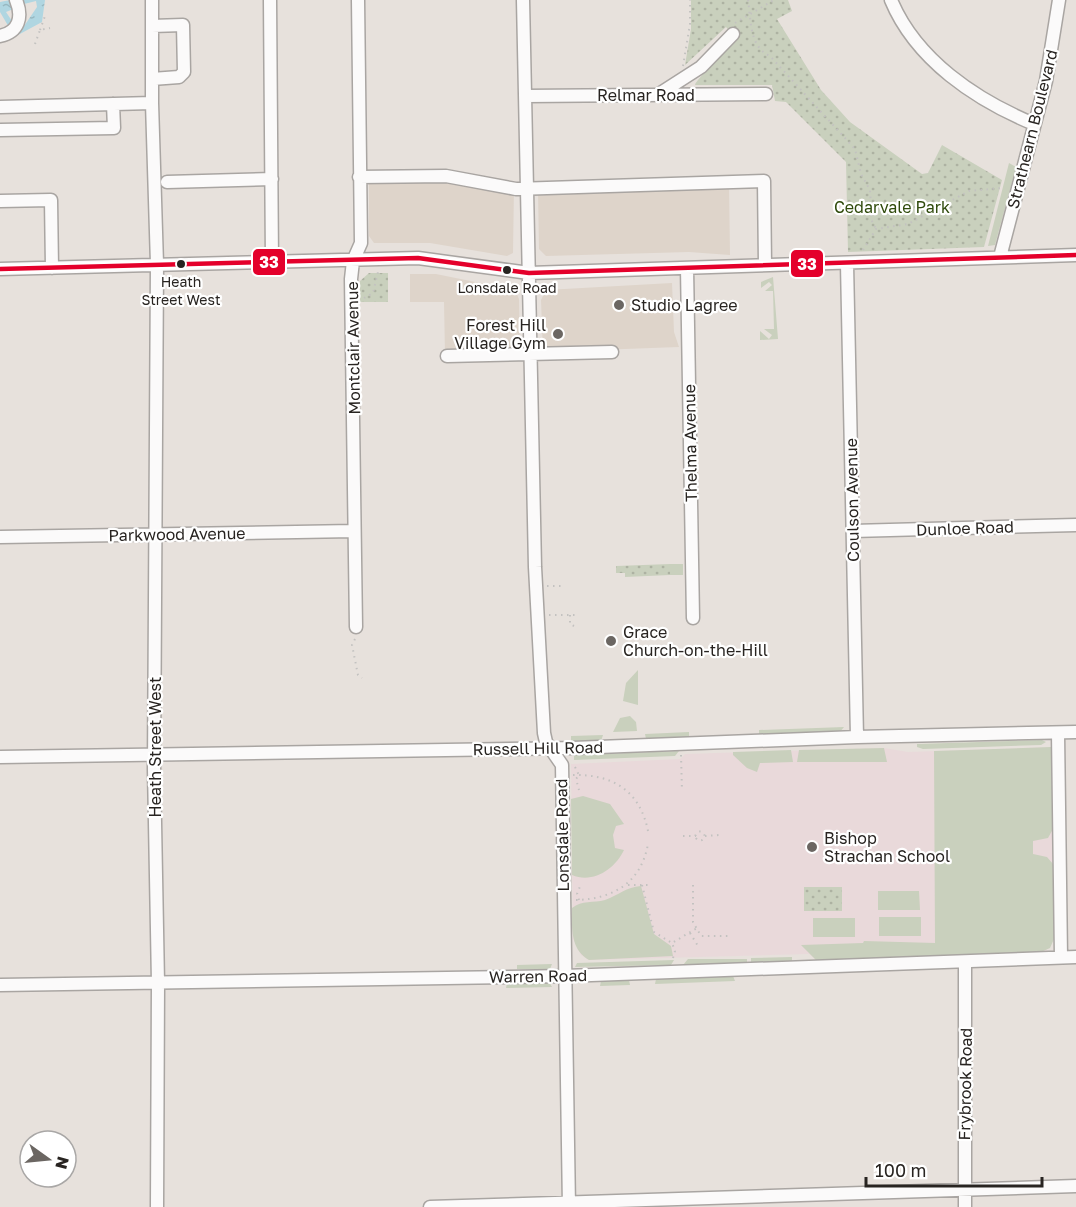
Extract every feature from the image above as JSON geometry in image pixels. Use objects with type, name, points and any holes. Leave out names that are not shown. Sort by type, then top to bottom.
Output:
[{"type":"street","points":[[0,36],[14,31],[19,22],[21,11],[16,0]]},
{"type":"street","name":"Heath Street West","points":[[152,0],[152,103],[157,264],[155,755],[158,1207]]},
{"type":"street","points":[[270,0],[272,263]]},
{"type":"street","name":"Montclair Avenue","points":[[356,627],[353,261],[361,243],[358,0]]},
{"type":"street","name":"Lonsdale Road","points":[[524,0],[535,567],[544,733],[562,765],[568,1206]]},
{"type":"street","points":[[891,0],[905,27],[919,46],[954,78],[977,97],[1034,124]]},
{"type":"street","name":"Strathearn Boulevard","points":[[1000,257],[1050,61],[1059,0]]},
{"type":"street","points":[[152,26],[183,25],[184,72],[178,77],[152,79]]},
{"type":"street","points":[[658,95],[701,67],[733,34]]},
{"type":"street","name":"Relmar Road","points":[[526,96],[766,94]]},
{"type":"street","points":[[0,107],[152,103]]},
{"type":"street","points":[[0,130],[114,128],[113,104]]},
{"type":"street","points":[[359,177],[446,176],[526,189],[764,181],[765,265]]},
{"type":"street","points":[[167,182],[272,179]]},
{"type":"street","points":[[0,201],[51,200],[52,268]]},
{"type":"street","points":[[0,269],[428,259],[529,273],[1076,255]]},
{"type":"street","name":"Coulson Avenue","points":[[848,264],[857,737]]},
{"type":"street","name":"Thelma Avenue","points":[[687,268],[693,618]]},
{"type":"street","points":[[447,356],[612,352]]},
{"type":"street","name":"Dunloe Road","points":[[853,531],[1076,525]]},
{"type":"street","name":"Parkwood Avenue","points":[[0,537],[354,531]]},
{"type":"street","name":"Russell Hill Road","points":[[0,757],[551,748],[1076,732]]},
{"type":"street","points":[[1058,733],[1061,957]]},
{"type":"street","name":"Warren Road","points":[[0,986],[565,976],[1076,957]]},
{"type":"street","name":"Frybrook Road","points":[[965,962],[965,1207]]},
{"type":"street","points":[[430,1207],[568,1206],[1076,1186]]},
{"type":"path","points":[[682,69],[689,33],[690,0]]},
{"type":"path","points":[[748,0],[749,27],[765,54],[770,56],[855,149],[861,174],[870,190],[872,221],[876,229]]},
{"type":"path","points":[[733,34],[727,29],[774,0]]},
{"type":"path","points":[[35,44],[45,16]]},
{"type":"path","points":[[40,30],[50,28]]},
{"type":"path","points":[[861,253],[876,229],[908,224],[969,191],[1002,188]]},
{"type":"path","points":[[358,298],[370,297],[378,281],[378,272]]},
{"type":"path","points":[[547,586],[563,586]]},
{"type":"path","points":[[549,615],[576,615]]},
{"type":"path","points":[[570,615],[570,624],[574,626]]},
{"type":"path","points":[[356,627],[352,645],[358,675],[362,678]]},
{"type":"path","points":[[681,753],[682,791]]},
{"type":"path","points":[[573,762],[579,775]]},
{"type":"path","points":[[570,775],[601,776],[622,786],[638,802],[648,831]]},
{"type":"path","points":[[579,775],[576,779],[579,790]]},
{"type":"path","points":[[683,836],[696,836],[701,832],[705,836]]},
{"type":"path","points":[[696,836],[700,840],[705,836],[719,836]]},
{"type":"path","points":[[571,901],[603,897],[626,885],[642,864],[648,844]]},
{"type":"path","points":[[579,900],[577,894],[581,884]]},
{"type":"path","points":[[626,885],[649,885]]},
{"type":"path","points":[[642,885],[654,932],[672,943],[675,951],[673,958]]},
{"type":"path","points":[[693,885],[693,922],[701,936],[730,936]]},
{"type":"path","points":[[672,943],[697,928]]},
{"type":"path","points":[[690,933],[698,946]]},
{"type":"shaded area","points":[[369,174],[514,186],[513,253],[507,256],[430,243],[374,243],[369,236]]},
{"type":"shaded area","points":[[729,185],[730,255],[689,252],[546,256],[539,249],[538,190]]},
{"type":"shaded area","points":[[410,274],[436,274],[515,290],[519,299],[520,352],[445,354],[444,302],[410,302]]},
{"type":"shaded area","points":[[672,283],[674,332],[679,347],[543,352],[541,300],[546,290]]},
{"type":"shaded area","name":"Bishop Strachan School","points":[[1051,747],[1054,939],[1046,951],[816,960],[809,954],[589,960],[581,955],[573,939],[571,764],[680,759],[685,754],[884,748],[908,752]]},
{"type":"green space","name":"Cedarvale Park","points":[[691,0],[788,0],[792,11],[777,19],[821,90],[850,122],[922,174],[928,173],[942,145],[1002,180],[984,247],[848,252],[846,162],[786,102],[775,101],[772,85],[695,85],[737,40],[726,27],[685,65],[691,29]]},
{"type":"green space","points":[[1009,163],[1016,167],[995,245],[988,246]]},
{"type":"green space","points":[[369,273],[388,273],[388,302],[360,302],[360,281]]},
{"type":"green space","points":[[773,277],[778,339],[760,340],[760,331],[769,339],[772,335],[764,329],[774,329],[773,291],[765,291],[772,285],[769,282],[761,288],[761,282]]},
{"type":"green space","points":[[670,564],[683,564],[683,575],[670,575]]},
{"type":"green space","points":[[670,564],[670,575],[625,577],[625,573],[616,573],[616,566]]},
{"type":"green space","points":[[638,670],[638,705],[623,701],[626,683]]},
{"type":"green space","points":[[630,716],[636,722],[637,731],[613,732],[620,718]]},
{"type":"green space","points":[[844,727],[840,732],[759,735],[759,730]]},
{"type":"green space","points":[[689,732],[689,738],[646,739],[645,734]]},
{"type":"green space","points":[[603,735],[601,741],[571,742],[571,736]]},
{"type":"green space","points":[[1042,740],[1046,742],[1041,745],[923,749],[917,747],[917,744]]},
{"type":"green space","points":[[1051,747],[1053,829],[1048,838],[1033,841],[1033,854],[1047,857],[1053,864],[1054,939],[1050,948],[1041,952],[816,960],[801,945],[863,943],[864,941],[935,943],[934,751]]},
{"type":"green space","points":[[884,748],[887,762],[797,762],[799,750]]},
{"type":"green space","points":[[791,750],[793,762],[760,763],[757,772],[747,768],[733,755],[733,752]]},
{"type":"green space","points":[[679,751],[675,756],[574,760],[574,755]]},
{"type":"green space","points":[[583,796],[610,804],[624,824],[616,826],[613,835],[615,848],[624,850],[620,857],[609,869],[588,878],[572,875],[571,799]]},
{"type":"green space","points":[[641,886],[654,934],[671,946],[673,956],[589,960],[575,944],[572,908],[584,903],[605,900]]},
{"type":"green space","points":[[804,887],[842,887],[842,911],[804,911]]},
{"type":"green space","points":[[878,891],[919,891],[920,910],[878,910]]},
{"type":"green space","points":[[879,917],[921,917],[921,936],[879,936]]},
{"type":"green space","points":[[813,918],[855,918],[855,937],[813,937]]},
{"type":"green space","points":[[792,957],[792,961],[751,963],[751,958]]},
{"type":"green space","points":[[688,959],[747,959],[747,963],[683,965]]},
{"type":"green space","points":[[674,960],[671,965],[575,967],[577,963]]},
{"type":"green space","points":[[552,964],[550,969],[517,969],[517,965]]},
{"type":"green space","points":[[733,976],[735,981],[655,984],[656,979]]},
{"type":"green space","points":[[629,980],[630,985],[600,986],[601,981]]},
{"type":"green space","points":[[549,982],[552,987],[506,988],[507,983]]},
{"type":"water","points":[[10,0],[16,8],[6,12],[14,24],[10,29],[0,12],[0,2]]},
{"type":"water","points":[[21,0],[45,0],[42,22],[18,35],[37,7],[36,1],[24,4]]},
{"type":"transit line","name":"33","points":[[0,269],[418,258],[529,273],[1076,255]]},
{"type":"place","name":"Heath Street West","points":[[181,264]]},
{"type":"place","name":"Lonsdale Road","points":[[507,270]]},
{"type":"place","name":"Studio Lagree","points":[[619,305]]},
{"type":"place","name":"Forest Hill Village Gym","points":[[558,334]]},
{"type":"place","name":"Grace Church-on-the-Hill","points":[[611,641]]},
{"type":"place","name":"Bishop Strachan School","points":[[812,847]]}]
